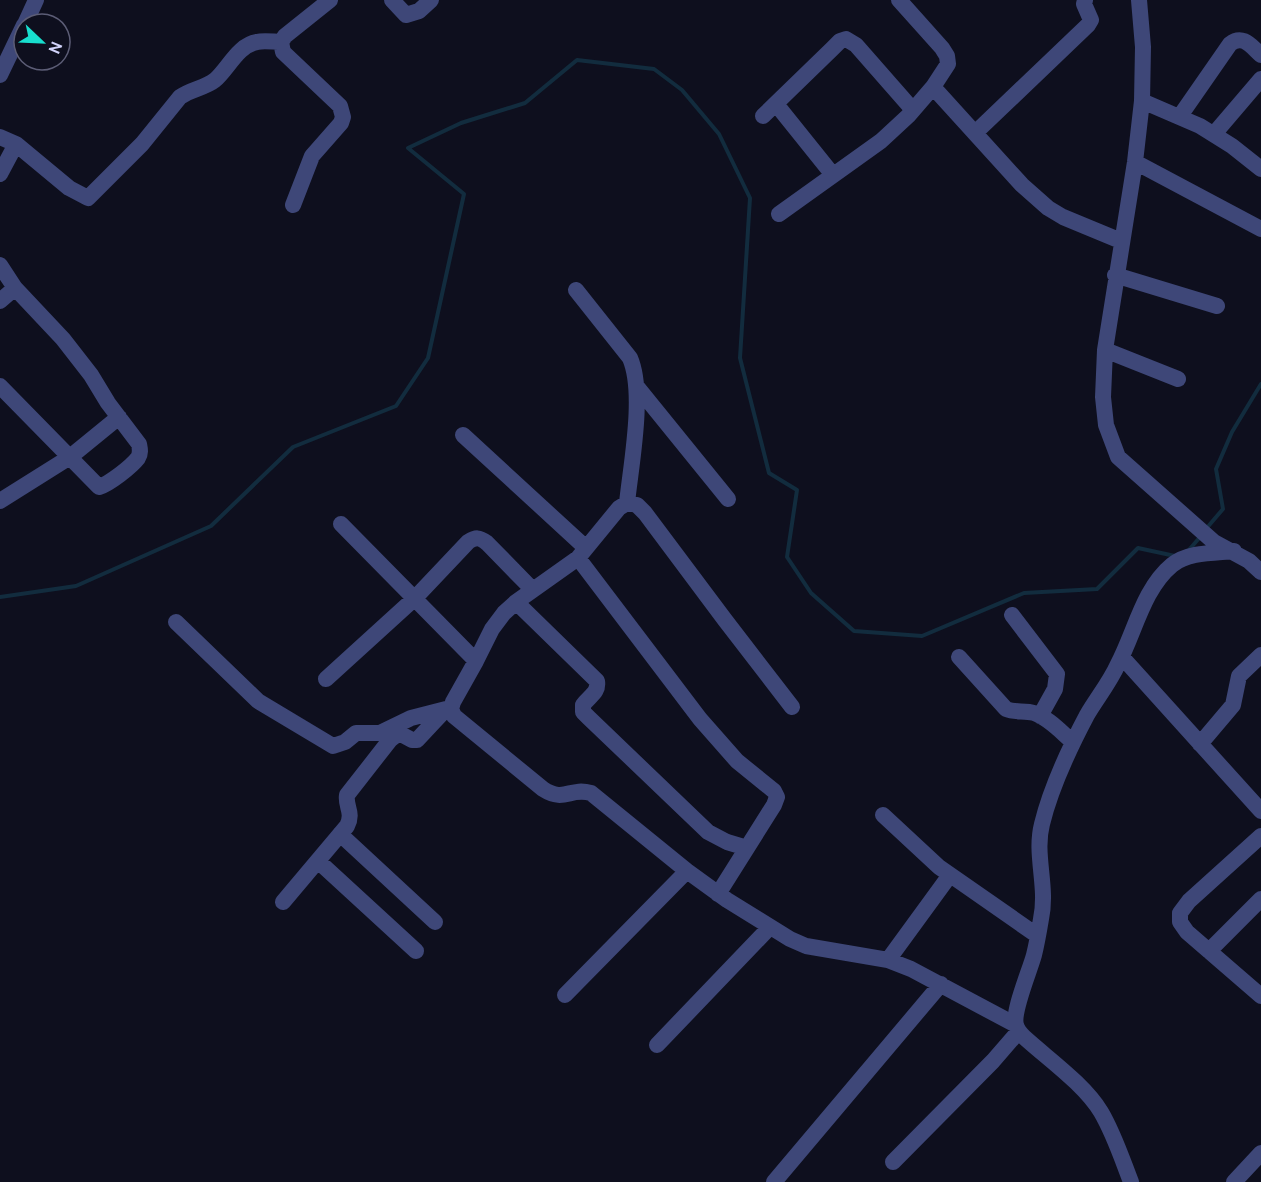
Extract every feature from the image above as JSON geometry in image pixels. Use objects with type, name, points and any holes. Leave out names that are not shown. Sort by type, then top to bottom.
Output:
[{"type":"street","points":[[293,205],[312,156],[340,123],[343,111],[283,52],[281,42],[285,36],[330,0]]},
{"type":"street","points":[[392,0],[406,15],[419,11],[431,0]]},
{"type":"street","points":[[778,214],[881,141],[913,110],[933,87],[948,64],[947,56],[899,0]]},
{"type":"street","points":[[975,133],[1088,25],[1091,20],[1084,4],[1085,0]]},
{"type":"street","points":[[1139,0],[1143,47],[1142,101],[1135,162],[1115,275],[1105,350],[1103,397],[1105,416],[1111,441],[1118,457],[1214,542],[1250,561],[1261,572]]},
{"type":"street","points":[[763,116],[840,41],[846,39],[856,45],[913,110]]},
{"type":"street","points":[[1180,116],[1235,40],[1246,41],[1261,55]]},
{"type":"street","points":[[0,137],[16,144],[69,188],[88,198],[142,144],[180,97],[211,82],[251,44],[281,42]]},
{"type":"street","points":[[0,75],[12,50]]},
{"type":"street","points":[[1214,134],[1261,79]]},
{"type":"street","points":[[933,87],[1022,185],[1048,208],[1063,217],[1121,241]]},
{"type":"street","points":[[1142,101],[1180,116],[1214,134],[1261,169]]},
{"type":"street","points":[[776,104],[833,176]]},
{"type":"street","points":[[0,174],[16,144]]},
{"type":"street","points":[[1135,162],[1261,229]]},
{"type":"street","points":[[0,265],[15,288],[63,339],[91,375],[139,444],[141,451],[137,458],[106,485],[99,487],[0,386]]},
{"type":"street","points":[[1115,275],[1217,306]]},
{"type":"street","points":[[0,301],[15,288]]},
{"type":"street","points":[[576,290],[630,358],[638,388],[627,503]]},
{"type":"street","points":[[1105,350],[1178,379]]},
{"type":"street","points":[[638,388],[728,499]]},
{"type":"street","points":[[0,501],[70,457],[119,417]]},
{"type":"street","points":[[463,435],[582,553],[700,719],[737,761],[774,791],[777,797],[774,805],[718,894]]},
{"type":"street","points":[[283,902],[351,820],[347,795],[390,740],[399,733],[412,740],[417,740],[449,705],[476,661],[492,629],[504,613],[582,553],[619,508],[627,503],[637,505],[645,513],[792,707]]},
{"type":"street","points":[[341,524],[476,661]]},
{"type":"street","points":[[326,679],[415,598],[468,542],[475,538],[481,538],[487,543],[533,590]]},
{"type":"street","points":[[893,1162],[993,1061],[1018,1028],[1016,1011],[1038,936],[1044,902],[1040,851],[1041,827],[1073,742],[1122,657],[1147,600],[1159,579],[1173,564],[1189,556],[1234,551]]},
{"type":"street","points":[[516,602],[597,681],[598,687],[584,705],[583,712],[708,832],[727,842],[747,848]]},
{"type":"street","points":[[1012,615],[1057,674],[1055,689],[1040,716]]},
{"type":"street","points":[[176,622],[254,697],[333,746],[345,742],[356,733],[380,733],[411,718],[449,705]]},
{"type":"street","points":[[1200,744],[1233,705],[1239,676],[1261,655]]},
{"type":"street","points":[[959,657],[1006,709],[1013,712],[1033,712],[1073,742]]},
{"type":"street","points":[[1122,657],[1261,811]]},
{"type":"street","points":[[449,705],[454,716],[543,789],[552,795],[561,796],[580,790],[591,793],[718,894],[790,939],[806,946],[888,960],[941,984],[1018,1028],[1084,1092],[1101,1112],[1112,1133],[1131,1182]]},
{"type":"street","points":[[883,815],[923,854],[1038,936]]},
{"type":"street","points":[[340,834],[435,922]]},
{"type":"street","points":[[1261,836],[1189,901],[1180,914],[1179,922],[1187,932],[1261,996]]},
{"type":"street","points":[[318,861],[416,951]]},
{"type":"street","points":[[565,995],[687,871]]},
{"type":"street","points":[[888,960],[950,875]]},
{"type":"street","points":[[1209,951],[1261,899]]},
{"type":"street","points":[[657,1045],[770,927]]},
{"type":"street","points":[[774,1182],[941,984]]},
{"type":"street","points":[[1236,1181],[1261,1153]]},
{"type":"waterway","points":[[0,597],[76,586],[211,526],[293,447],[396,406],[428,358],[464,194],[408,148],[461,123],[525,103],[577,60],[654,69],[682,90],[719,134],[750,198],[740,358],[769,473],[797,490],[787,557],[811,593],[854,631],[922,636],[1024,593],[1097,589],[1138,548],[1175,556]]},
{"type":"waterway","points":[[1205,530],[1223,509],[1216,469],[1232,432],[1261,384]]},
{"type":"waterway","points":[[1188,551],[1201,536]]}]
